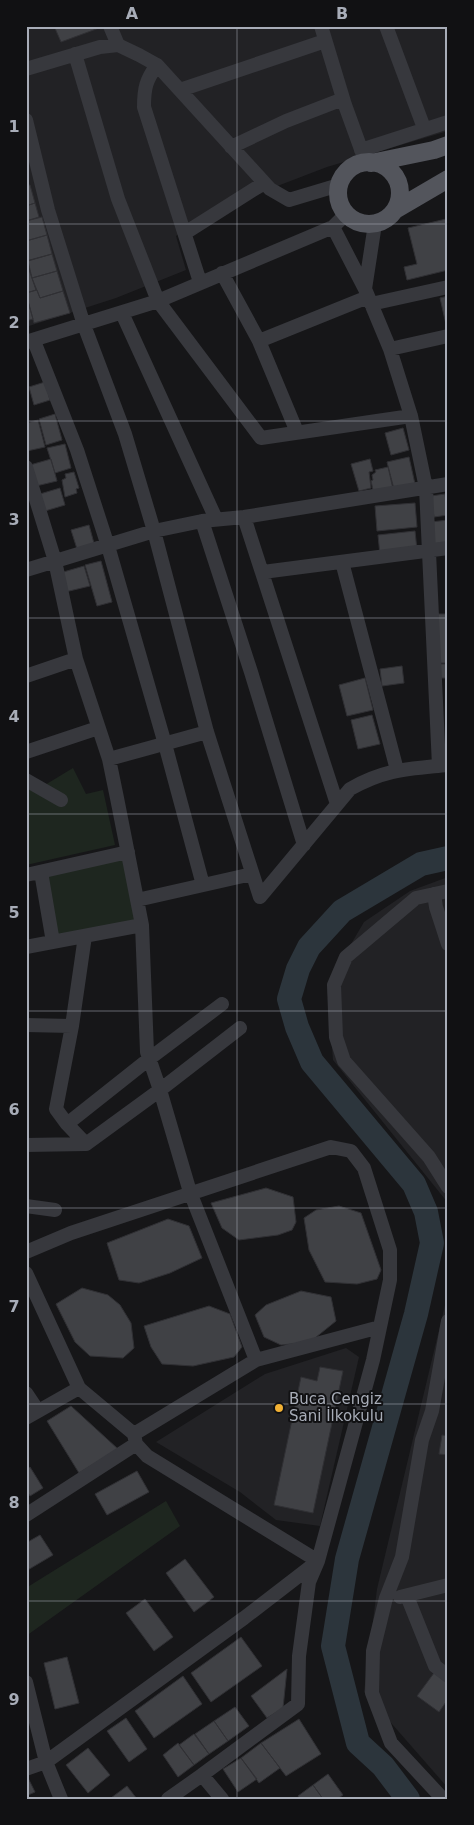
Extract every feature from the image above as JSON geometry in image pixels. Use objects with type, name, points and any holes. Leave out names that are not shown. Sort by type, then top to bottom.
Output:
[{"type":"main road","points":[[448,146],[434,150],[366,158],[344,174],[339,186],[339,201],[346,214],[359,223],[375,224],[386,219],[395,210],[448,179]]},
{"type":"main road","points":[[366,158],[386,168],[397,180],[400,190],[395,210]]},
{"type":"street","points":[[110,26],[118,45]]},
{"type":"street","points":[[321,26],[343,99],[366,158],[424,128],[448,122]]},
{"type":"street","points":[[386,26],[424,128]]},
{"type":"street","points":[[180,90],[325,41]]},
{"type":"street","points":[[26,69],[100,47],[118,45],[157,65],[270,189],[289,200],[339,186]]},
{"type":"street","points":[[75,54],[118,198],[158,301],[261,438],[411,416]]},
{"type":"street","points":[[157,65],[147,78],[144,107],[200,282]]},
{"type":"street","points":[[232,147],[286,121],[343,99]]},
{"type":"street","points":[[26,120],[48,210],[84,324],[125,434],[154,531],[207,732],[260,897],[350,789],[369,778],[397,770],[443,765],[428,550],[426,488],[411,416],[390,349],[368,297],[333,227]]},
{"type":"street","points":[[185,233],[264,183]]},
{"type":"street","points":[[203,885],[108,546],[77,450],[30,342],[158,301],[333,227],[346,214]]},
{"type":"street","points":[[368,297],[375,224]]},
{"type":"street","points":[[222,273],[259,341],[297,432]]},
{"type":"street","points":[[259,341],[368,297],[448,287]]},
{"type":"street","points":[[122,313],[209,520],[251,672],[304,845]]},
{"type":"street","points":[[390,349],[448,336]]},
{"type":"street","points":[[26,467],[55,561],[76,659],[109,759],[142,925],[146,1052],[160,1090],[190,1192],[256,1360]]},
{"type":"street","points":[[26,570],[154,531],[209,520],[244,517],[448,484]]},
{"type":"street","points":[[244,517],[337,804]]},
{"type":"street","points":[[263,572],[448,548]]},
{"type":"street","points":[[342,562],[397,770]]},
{"type":"street","points":[[26,676],[76,659]]},
{"type":"street","points":[[26,752],[98,728]]},
{"type":"street","points":[[109,759],[207,732]]},
{"type":"street","points":[[26,780],[61,800]]},
{"type":"street","points":[[26,875],[128,852]]},
{"type":"street","points":[[41,872],[53,942]]},
{"type":"street","points":[[137,900],[252,874]]},
{"type":"street","points":[[448,944],[436,908],[441,893],[416,898],[346,957],[334,985],[336,1037],[344,1061],[429,1157],[448,1187]]},
{"type":"street","points":[[26,946],[142,925]]},
{"type":"street","points":[[85,936],[72,1026],[56,1109],[86,1144]]},
{"type":"street","points":[[67,1124],[222,1004]]},
{"type":"street","points":[[26,1025],[72,1026]]},
{"type":"street","points":[[26,1145],[86,1144],[240,1028]]},
{"type":"street","points":[[26,1252],[71,1232],[331,1147],[351,1151],[364,1168],[390,1250],[390,1280],[373,1360],[318,1561],[309,1582],[299,1656],[298,1704],[168,1799]]},
{"type":"street","points":[[26,1206],[55,1210]]},
{"type":"street","points":[[26,1274],[79,1388],[135,1439],[146,1456],[318,1561]]},
{"type":"street","points":[[443,1799],[391,1743],[372,1693],[373,1651],[386,1598],[402,1557],[422,1440],[432,1411],[448,1321]]},
{"type":"street","points":[[26,1515],[135,1439],[256,1360],[380,1327]]},
{"type":"street","points":[[26,1393],[32,1414],[79,1388]]},
{"type":"street","points":[[26,1769],[46,1762],[244,1618],[318,1561]]},
{"type":"street","points":[[386,1598],[407,1596],[448,1585]]},
{"type":"street","points":[[407,1596],[435,1666],[448,1676]]},
{"type":"street","points":[[26,1682],[46,1762],[61,1799]]},
{"type":"street","points":[[202,1775],[222,1799]]},
{"type":"shaded area","points":[[26,26],[448,26],[448,131],[327,167],[280,185],[188,226],[176,236],[186,270],[116,298],[26,327]]},
{"type":"shaded area","points":[[73,768],[86,794],[103,790],[115,845],[26,865],[26,780],[40,788]]},
{"type":"shaded area","points":[[128,852],[142,925],[53,942],[41,872]]},
{"type":"shaded area","points":[[448,877],[448,1203],[333,1060],[327,985],[364,922],[410,891]]},
{"type":"shaded area","points":[[448,1284],[448,1788],[364,1692],[377,1589],[445,1305]]},
{"type":"shaded area","name":"Buca Cengiz Sani İlkokulu","points":[[346,1348],[359,1357],[320,1526],[276,1520],[240,1492],[156,1442],[265,1374]]},
{"type":"shaded area","points":[[166,1501],[180,1526],[26,1636],[26,1588]]},
{"type":"building","points":[[54,26],[98,26],[99,28],[61,42]]},
{"type":"building","points":[[26,185],[30,185],[35,203],[26,206]]},
{"type":"building","points":[[35,203],[39,217],[26,221],[26,206]]},
{"type":"building","points":[[42,217],[47,235],[26,241],[26,221]]},
{"type":"building","points":[[446,219],[448,227],[448,270],[407,280],[404,267],[417,264],[408,228]]},
{"type":"building","points":[[47,235],[52,254],[26,261],[26,241]]},
{"type":"building","points":[[52,254],[57,271],[32,278],[28,261]]},
{"type":"building","points":[[26,261],[36,290],[26,293]]},
{"type":"building","points":[[57,271],[63,291],[40,298],[32,278]]},
{"type":"building","points":[[37,290],[40,298],[63,291],[70,313],[34,323],[26,293]]},
{"type":"building","points":[[26,295],[33,319],[26,321]]},
{"type":"building","points":[[448,296],[448,333],[440,298]]},
{"type":"building","points":[[45,382],[50,400],[34,405],[29,387]]},
{"type":"building","points":[[55,414],[62,440],[46,445],[39,419]]},
{"type":"building","points":[[38,420],[45,447],[27,451],[26,423]]},
{"type":"building","points":[[403,428],[409,450],[391,455],[385,433]]},
{"type":"building","points":[[65,444],[71,468],[55,473],[47,448]]},
{"type":"building","points":[[409,457],[415,484],[394,489],[387,462]]},
{"type":"building","points":[[51,459],[57,481],[36,486],[30,465]]},
{"type":"building","points":[[370,459],[373,471],[369,472],[371,488],[359,491],[351,464]]},
{"type":"building","points":[[388,467],[393,489],[374,494],[371,481],[373,480],[372,475],[376,472],[375,470]]},
{"type":"building","points":[[74,472],[79,488],[76,489],[77,493],[65,497],[62,480],[66,478],[65,474]]},
{"type":"building","points":[[60,488],[65,505],[45,511],[40,494]]},
{"type":"building","points":[[445,494],[448,515],[434,517],[431,496]]},
{"type":"building","points":[[415,503],[417,527],[377,531],[375,506]]},
{"type":"building","points":[[448,520],[448,543],[434,544],[431,522]]},
{"type":"building","points":[[89,525],[95,547],[78,552],[71,530]]},
{"type":"building","points":[[415,531],[417,550],[380,555],[378,535]]},
{"type":"building","points":[[101,561],[112,602],[97,606],[85,565]]},
{"type":"building","points":[[84,566],[90,586],[65,592],[60,573]]},
{"type":"building","points":[[437,614],[448,614],[448,663],[437,663]]},
{"type":"building","points":[[439,664],[448,664],[448,678],[439,678]]},
{"type":"building","points":[[402,666],[404,683],[382,686],[380,669]]},
{"type":"building","points":[[365,678],[373,710],[347,716],[339,685]]},
{"type":"building","points":[[372,715],[380,744],[358,749],[351,720]]},
{"type":"building","points":[[266,1188],[293,1197],[296,1222],[292,1230],[278,1235],[239,1240],[222,1228],[211,1203]]},
{"type":"building","points":[[339,1206],[361,1213],[381,1270],[377,1279],[357,1284],[325,1282],[309,1250],[304,1218],[316,1210]]},
{"type":"building","points":[[168,1219],[189,1226],[202,1258],[170,1273],[139,1283],[119,1280],[107,1243]]},
{"type":"building","points":[[82,1288],[108,1295],[120,1305],[131,1323],[134,1348],[123,1358],[90,1356],[75,1342],[56,1304]]},
{"type":"building","points":[[301,1291],[331,1297],[336,1321],[310,1342],[281,1345],[264,1337],[255,1315],[266,1305]]},
{"type":"building","points":[[209,1306],[230,1314],[242,1347],[234,1357],[193,1366],[162,1364],[151,1347],[144,1326]]},
{"type":"building","name":"Buca Cengiz Sani İlkokulu","points":[[320,1367],[343,1371],[313,1513],[274,1505],[301,1377],[317,1381]]},
{"type":"building","points":[[71,1406],[118,1449],[79,1473],[47,1421]]},
{"type":"building","points":[[442,1435],[448,1436],[448,1455],[439,1454]]},
{"type":"building","points":[[30,1467],[43,1488],[30,1496],[26,1490],[26,1470]]},
{"type":"building","points":[[137,1471],[149,1492],[107,1515],[95,1494]]},
{"type":"building","points":[[40,1535],[53,1555],[26,1571],[26,1543]]},
{"type":"building","points":[[185,1559],[214,1597],[194,1612],[166,1573]]},
{"type":"building","points":[[145,1599],[173,1637],[154,1651],[126,1613]]},
{"type":"building","points":[[241,1637],[262,1666],[211,1702],[191,1673]]},
{"type":"building","points":[[67,1657],[79,1703],[55,1709],[44,1663]]},
{"type":"building","points":[[287,1669],[283,1708],[267,1718],[251,1696]]},
{"type":"building","points":[[434,1673],[448,1683],[448,1699],[439,1712],[417,1696]]},
{"type":"building","points":[[183,1676],[202,1704],[154,1738],[135,1711]]},
{"type":"building","points":[[235,1707],[249,1726],[228,1741],[214,1721]]},
{"type":"building","points":[[126,1718],[147,1749],[129,1762],[107,1731]]},
{"type":"building","points":[[299,1719],[321,1754],[286,1776],[261,1743]]},
{"type":"building","points":[[214,1721],[228,1741],[209,1754],[195,1734]]},
{"type":"building","points":[[194,1734],[209,1754],[194,1765],[179,1745]]},
{"type":"building","points":[[178,1743],[194,1765],[178,1777],[163,1755]]},
{"type":"building","points":[[261,1743],[280,1768],[259,1783],[241,1758]]},
{"type":"building","points":[[88,1748],[110,1775],[88,1793],[66,1765]]},
{"type":"building","points":[[241,1758],[257,1779],[238,1792],[223,1769]]},
{"type":"building","points":[[26,1774],[35,1792],[26,1796]]},
{"type":"building","points":[[328,1774],[343,1795],[337,1799],[323,1799],[313,1785]]},
{"type":"building","points":[[313,1785],[323,1799],[300,1799],[298,1796]]},
{"type":"building","points":[[127,1786],[137,1799],[111,1799],[111,1798]]},
{"type":"waterway","points":[[408,1799],[383,1766],[358,1743],[333,1646],[347,1559],[416,1314],[432,1243],[426,1212],[414,1184],[312,1062],[297,1027],[289,999],[298,969],[309,947],[342,911],[421,864],[448,858]]},
{"type":"place","name":"Buca Cengiz Sani İlkokulu","points":[[279,1408]]}]
